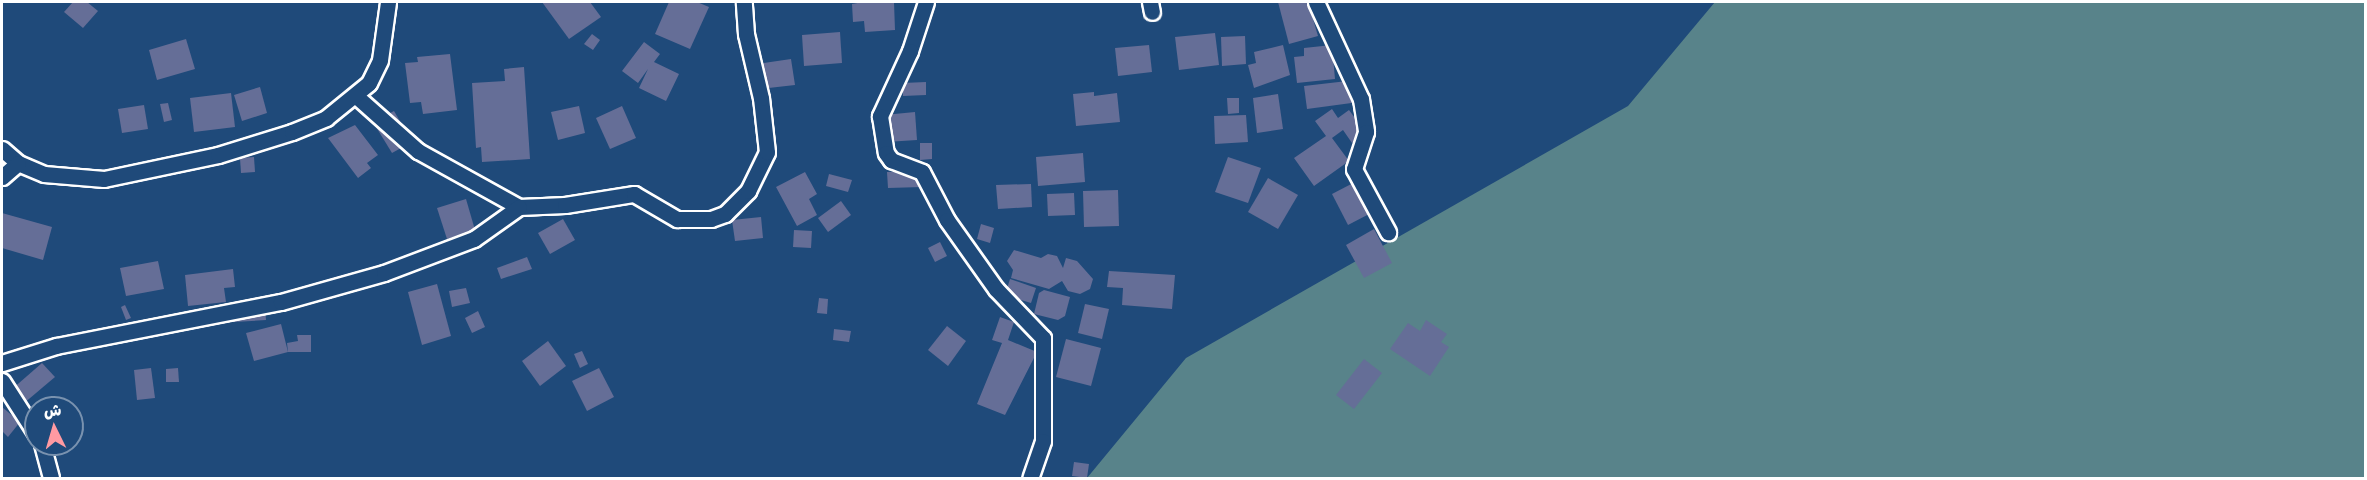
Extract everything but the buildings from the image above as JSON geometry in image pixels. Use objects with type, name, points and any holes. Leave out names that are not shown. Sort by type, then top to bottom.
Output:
[{"type":"street","points":[[2,149],[18,163],[44,174],[104,179],[218,155],[292,132],[326,118],[356,96],[369,83],[380,60],[388,2]]},
{"type":"street","points":[[356,96],[418,151],[519,207],[565,205],[634,194],[677,219],[690,221],[711,219],[736,206],[748,191],[767,152],[761,98],[746,34],[744,2]]},
{"type":"street","points":[[926,2],[910,51],[880,116],[886,153],[891,160],[922,172],[947,220],[996,289],[1043,338],[1042,441],[1030,478]]},
{"type":"street","points":[[1316,2],[1352,72],[1361,99],[1366,132],[1354,169],[1388,232]]},
{"type":"street","points":[[2,177],[18,163]]},
{"type":"street","points":[[2,363],[46,348],[281,302],[384,273],[474,239],[519,207]]},
{"type":"street","points":[[2,381],[24,415]]},
{"type":"street","points":[[45,456],[51,478]]},
{"type":"green space","points":[[1715,2],[2365,2],[2365,478],[1087,478],[1186,358],[1628,106]]}]
